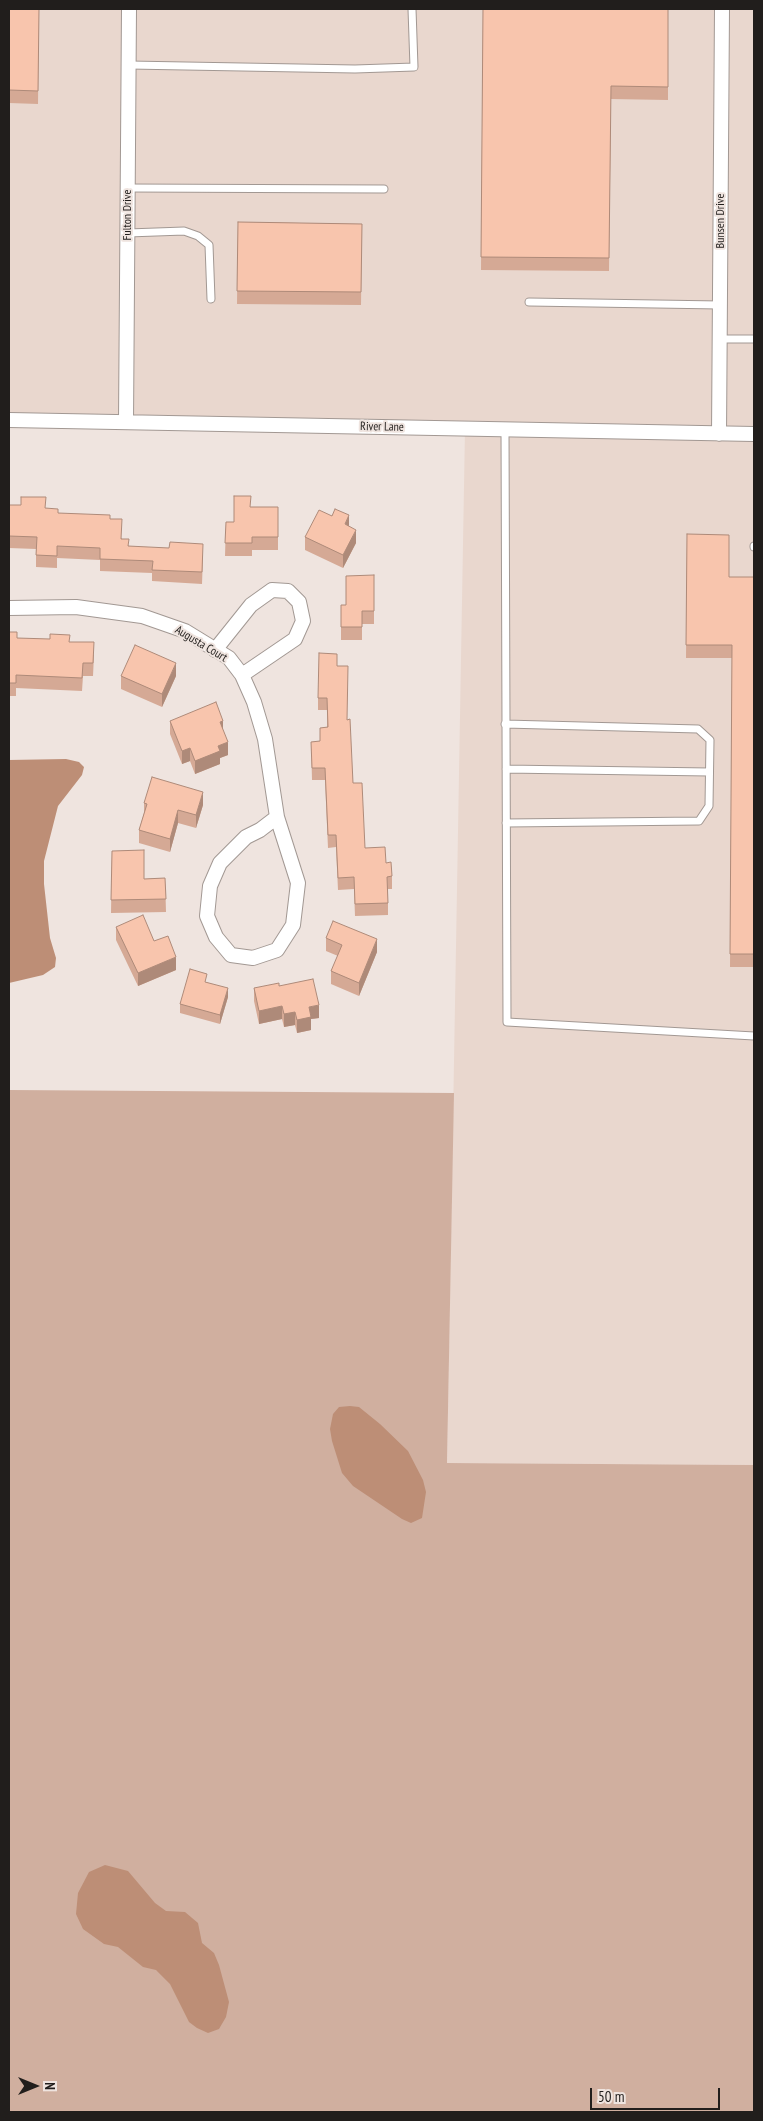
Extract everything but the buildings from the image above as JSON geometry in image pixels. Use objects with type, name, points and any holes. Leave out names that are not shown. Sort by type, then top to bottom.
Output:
[{"type":"street","name":"Fulton Drive","points":[[126,421],[129,9]]},
{"type":"street","name":"Bunsen Drive","points":[[719,434],[722,9]]},
{"type":"street","name":"River Lane","points":[[9,420],[754,434]]},
{"type":"street","points":[[215,650],[251,605],[272,590],[288,591],[299,602],[303,621],[295,639],[242,675]]},
{"type":"street","name":"Augusta Court","points":[[9,608],[76,608],[142,616],[185,631],[228,658],[242,675],[254,702],[265,739],[277,817],[298,883],[293,925],[277,950],[253,958],[231,955],[216,937],[207,916],[210,886],[220,863],[246,837],[260,830],[277,817]]},
{"type":"lane","points":[[128,65],[355,69],[414,67],[412,9]]},
{"type":"lane","points":[[128,188],[384,189]]},
{"type":"lane","points":[[128,233],[184,231],[198,236],[210,245],[211,299]]},
{"type":"lane","points":[[529,302],[720,305]]},
{"type":"lane","points":[[720,339],[754,339]]},
{"type":"lane","points":[[504,429],[507,1022],[754,1036]]},
{"type":"lane","points":[[505,724],[698,729],[710,740],[709,806],[699,821],[506,823]]},
{"type":"lane","points":[[506,769],[710,772]]},
{"type":"shaded area","points":[[9,9],[754,9],[754,1465],[447,1463],[465,429],[9,420]]},
{"type":"shaded area","points":[[66,759],[79,762],[84,767],[82,775],[58,806],[44,861],[44,884],[50,938],[56,958],[55,967],[43,975],[9,983],[9,760]]},
{"type":"shaded area","points":[[9,1090],[454,1093],[447,1463],[754,1465],[754,2112],[9,2112]]},
{"type":"shaded area","points":[[339,1407],[359,1407],[408,1451],[423,1480],[426,1492],[422,1518],[411,1523],[402,1519],[353,1486],[342,1473],[330,1429],[333,1414]]},
{"type":"shaded area","points":[[105,1865],[128,1871],[155,1903],[166,1911],[185,1912],[198,1923],[202,1943],[214,1953],[219,1965],[229,2002],[226,2017],[219,2029],[208,2033],[197,2028],[189,2022],[170,1984],[156,1970],[143,1967],[118,1947],[104,1944],[83,1929],[76,1914],[78,1893],[89,1872]]}]
